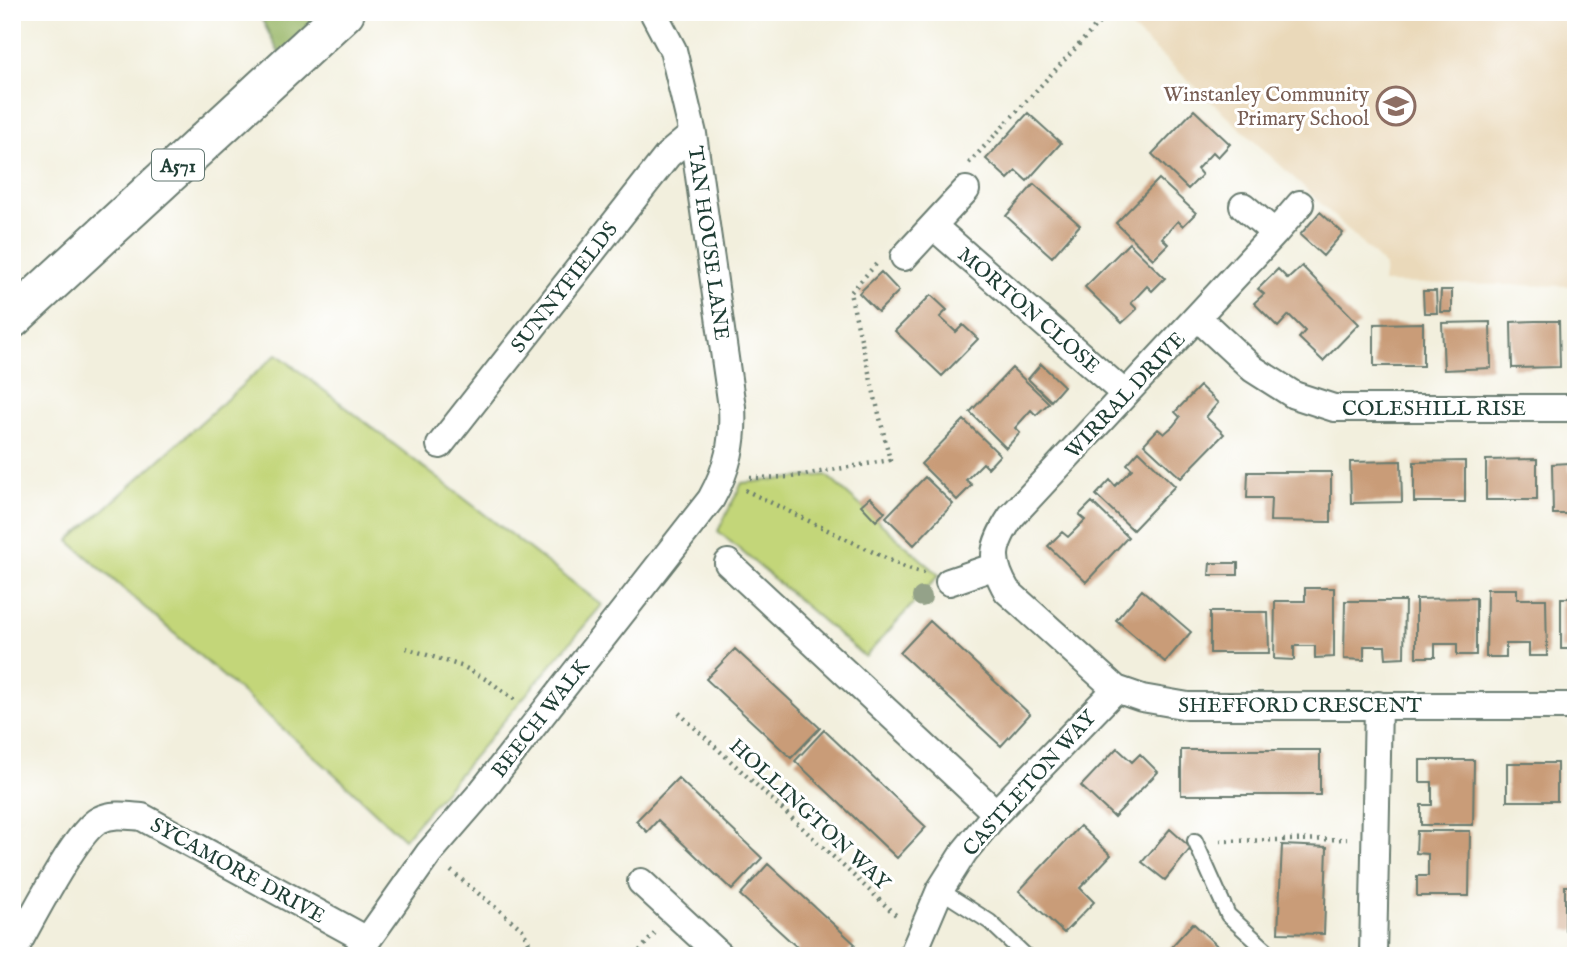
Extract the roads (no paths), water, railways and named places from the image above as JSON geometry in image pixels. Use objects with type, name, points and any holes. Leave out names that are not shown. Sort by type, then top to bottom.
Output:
[{"type":"main road","name":"A571","points":[[12,319],[345,12]]},
{"type":"street","name":"TAN HOUSE LANE","points":[[654,13],[673,50],[693,134],[732,407],[730,455],[722,479]]},
{"type":"street","name":"SUNNYFIELDS","points":[[440,444],[668,155],[693,134]]},
{"type":"street","points":[[904,257],[966,190]]},
{"type":"street","name":"WIRRAL DRIVE","points":[[996,566],[993,551],[1011,517],[1300,204]]},
{"type":"street","points":[[1242,206],[1275,233]]},
{"type":"street","name":"MORTON CLOSE","points":[[933,226],[1125,394]]},
{"type":"street","name":"COLESHILL RISE","points":[[1197,317],[1253,369],[1294,395],[1334,408],[1576,408]]},
{"type":"street","name":"BEECH WALK","points":[[361,948],[429,853],[480,794],[703,510],[722,479]]},
{"type":"street","points":[[728,563],[996,813]]},
{"type":"street","points":[[949,582],[996,566]]},
{"type":"street","name":"SHEFFORD CRESCENT","points":[[996,566],[1007,592],[1116,689],[1142,698],[1188,706],[1576,706]]},
{"type":"street","name":"CASTLETON WAY","points":[[916,947],[940,890],[964,852],[996,813],[1116,689]]},
{"type":"street","points":[[1373,956],[1378,705]]},
{"type":"street","name":"SYCAMORE DRIVE","points":[[12,954],[81,835],[99,820],[121,815],[142,817],[361,948]]},
{"type":"street","points":[[641,883],[721,956]]},
{"type":"lane","points":[[1195,841],[1228,915],[1273,956]]},
{"type":"lane","points":[[940,890],[990,922],[1026,956]]},
{"type":"place","name":"Winstanley Community Primary School","points":[[1396,106]]}]
